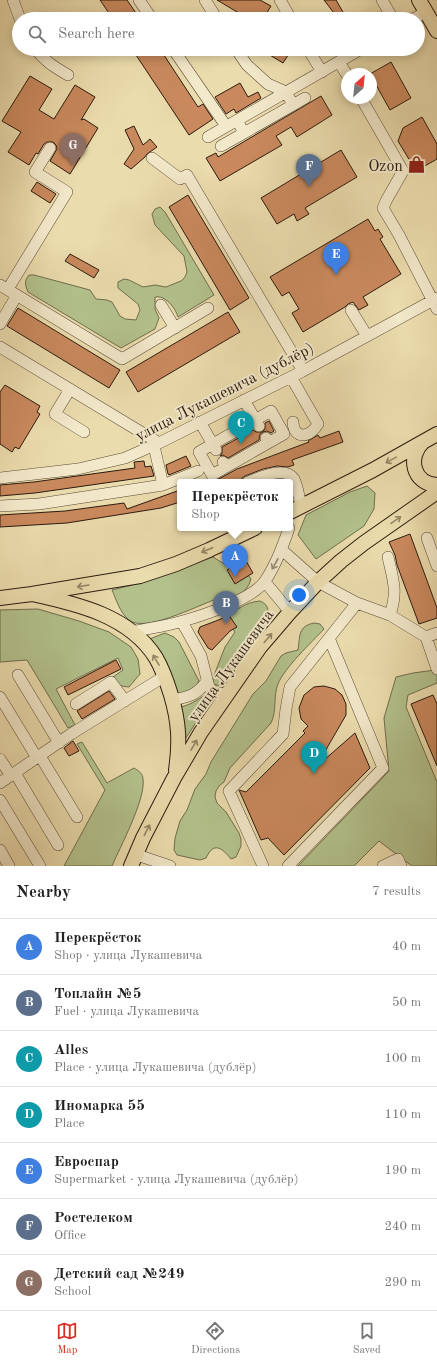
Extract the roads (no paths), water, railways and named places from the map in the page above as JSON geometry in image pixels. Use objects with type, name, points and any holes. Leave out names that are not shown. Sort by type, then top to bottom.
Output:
[{"type":"main road","points":[[422,6],[437,31]]},
{"type":"main road","points":[[431,438],[418,447],[414,456],[414,465],[417,474],[424,481],[432,485],[437,485]]},
{"type":"main road","points":[[295,509],[373,470],[431,438]]},
{"type":"main road","name":"улица Лукашевича","points":[[174,778],[202,732],[260,647],[290,612],[318,582],[364,543],[437,492]]},
{"type":"main road","points":[[0,598],[140,576],[176,564],[250,531]]},
{"type":"main road","points":[[32,594],[70,603],[97,612],[118,622],[145,643],[156,658],[165,676],[178,728],[178,753],[174,778],[143,838],[134,860]]},
{"type":"street","points":[[13,0],[17,12]]},
{"type":"street","points":[[139,0],[147,12]]},
{"type":"street","points":[[205,0],[213,12]]},
{"type":"street","points":[[280,0],[287,12]]},
{"type":"street","points":[[382,0],[390,12]]},
{"type":"street","points":[[41,56],[50,64],[68,75]]},
{"type":"street","points":[[178,56],[226,126]]},
{"type":"street","points":[[241,56],[247,65],[268,84],[286,92],[293,105]]},
{"type":"street","points":[[312,56],[322,72]]},
{"type":"street","points":[[208,136],[349,56]]},
{"type":"street","points":[[339,62],[343,68]]},
{"type":"street","points":[[221,146],[305,98]]},
{"type":"street","points":[[365,104],[404,171],[386,200],[383,208],[435,303]]},
{"type":"street","points":[[237,120],[244,133]]},
{"type":"street","points":[[50,148],[35,172],[67,192],[4,287],[122,359],[208,308]]},
{"type":"street","points":[[152,158],[180,179],[187,175],[303,371]]},
{"type":"street","points":[[0,324],[17,296]]},
{"type":"street","name":"улица Лукашевича (дублёр)","points":[[0,478],[78,469],[125,458],[303,371],[367,336],[435,303]]},
{"type":"street","points":[[161,305],[175,328]]},
{"type":"street","points":[[351,310],[367,336]]},
{"type":"street","points":[[0,347],[70,389],[156,444],[164,485]]},
{"type":"street","points":[[291,377],[318,424],[316,430],[304,435],[298,434],[294,429],[293,422]]},
{"type":"street","points":[[70,389],[55,414],[84,432]]},
{"type":"street","points":[[244,400],[257,423]]},
{"type":"street","points":[[271,411],[284,434],[267,440],[224,464],[212,475],[199,452],[215,447],[257,423],[271,411]]},
{"type":"street","points":[[200,422],[215,447]]},
{"type":"street","points":[[179,479],[198,471]]},
{"type":"street","points":[[257,479],[284,472],[289,474],[292,479]]},
{"type":"street","points":[[0,506],[39,504],[164,485],[177,480]]},
{"type":"street","points":[[293,480],[295,483],[295,509]]},
{"type":"street","points":[[132,632],[182,622],[239,601],[252,593],[265,582],[282,550],[289,531]]},
{"type":"street","points":[[427,538],[437,566]]},
{"type":"street","points":[[282,550],[318,582],[357,603],[390,614],[426,637],[437,669]]},
{"type":"street","points":[[388,557],[394,586],[394,602],[390,614]]},
{"type":"street","points":[[265,582],[290,612]]},
{"type":"street","points":[[263,866],[229,791],[283,734],[290,687],[357,603]]},
{"type":"street","points":[[182,622],[201,656],[207,681],[212,690],[223,694],[229,692]]},
{"type":"street","points":[[426,637],[437,633]]},
{"type":"street","points":[[288,866],[383,768],[329,638]]},
{"type":"street","points":[[18,675],[59,743]]},
{"type":"street","points":[[0,783],[59,743],[165,676]]},
{"type":"street","points":[[172,700],[187,697],[200,691],[207,681]]},
{"type":"street","points":[[76,704],[111,682],[125,701]]},
{"type":"street","points":[[0,697],[77,817]]},
{"type":"street","points":[[0,758],[13,775],[58,845]]},
{"type":"street","points":[[0,800],[40,866]]},
{"type":"street","points":[[0,850],[9,866]]},
{"type":"street","points":[[383,866],[398,859],[401,866]]},
{"type":"street","points":[[134,860],[170,866]]},
{"type":"place","name":"Ozon","points":[[416,165]]},
{"type":"place","name":"Детский сад №249","points":[[73,166]]},
{"type":"place","name":"Ростелеком","points":[[309,187]]},
{"type":"place","name":"Евроспар","points":[[336,275]]},
{"type":"place","name":"Alles","points":[[241,444]]},
{"type":"place","name":"Перекрёсток","points":[[235,577]]},
{"type":"place","name":"Топлайн №5","points":[[226,624]]},
{"type":"place","name":"Иномарка 55","points":[[314,774]]}]
